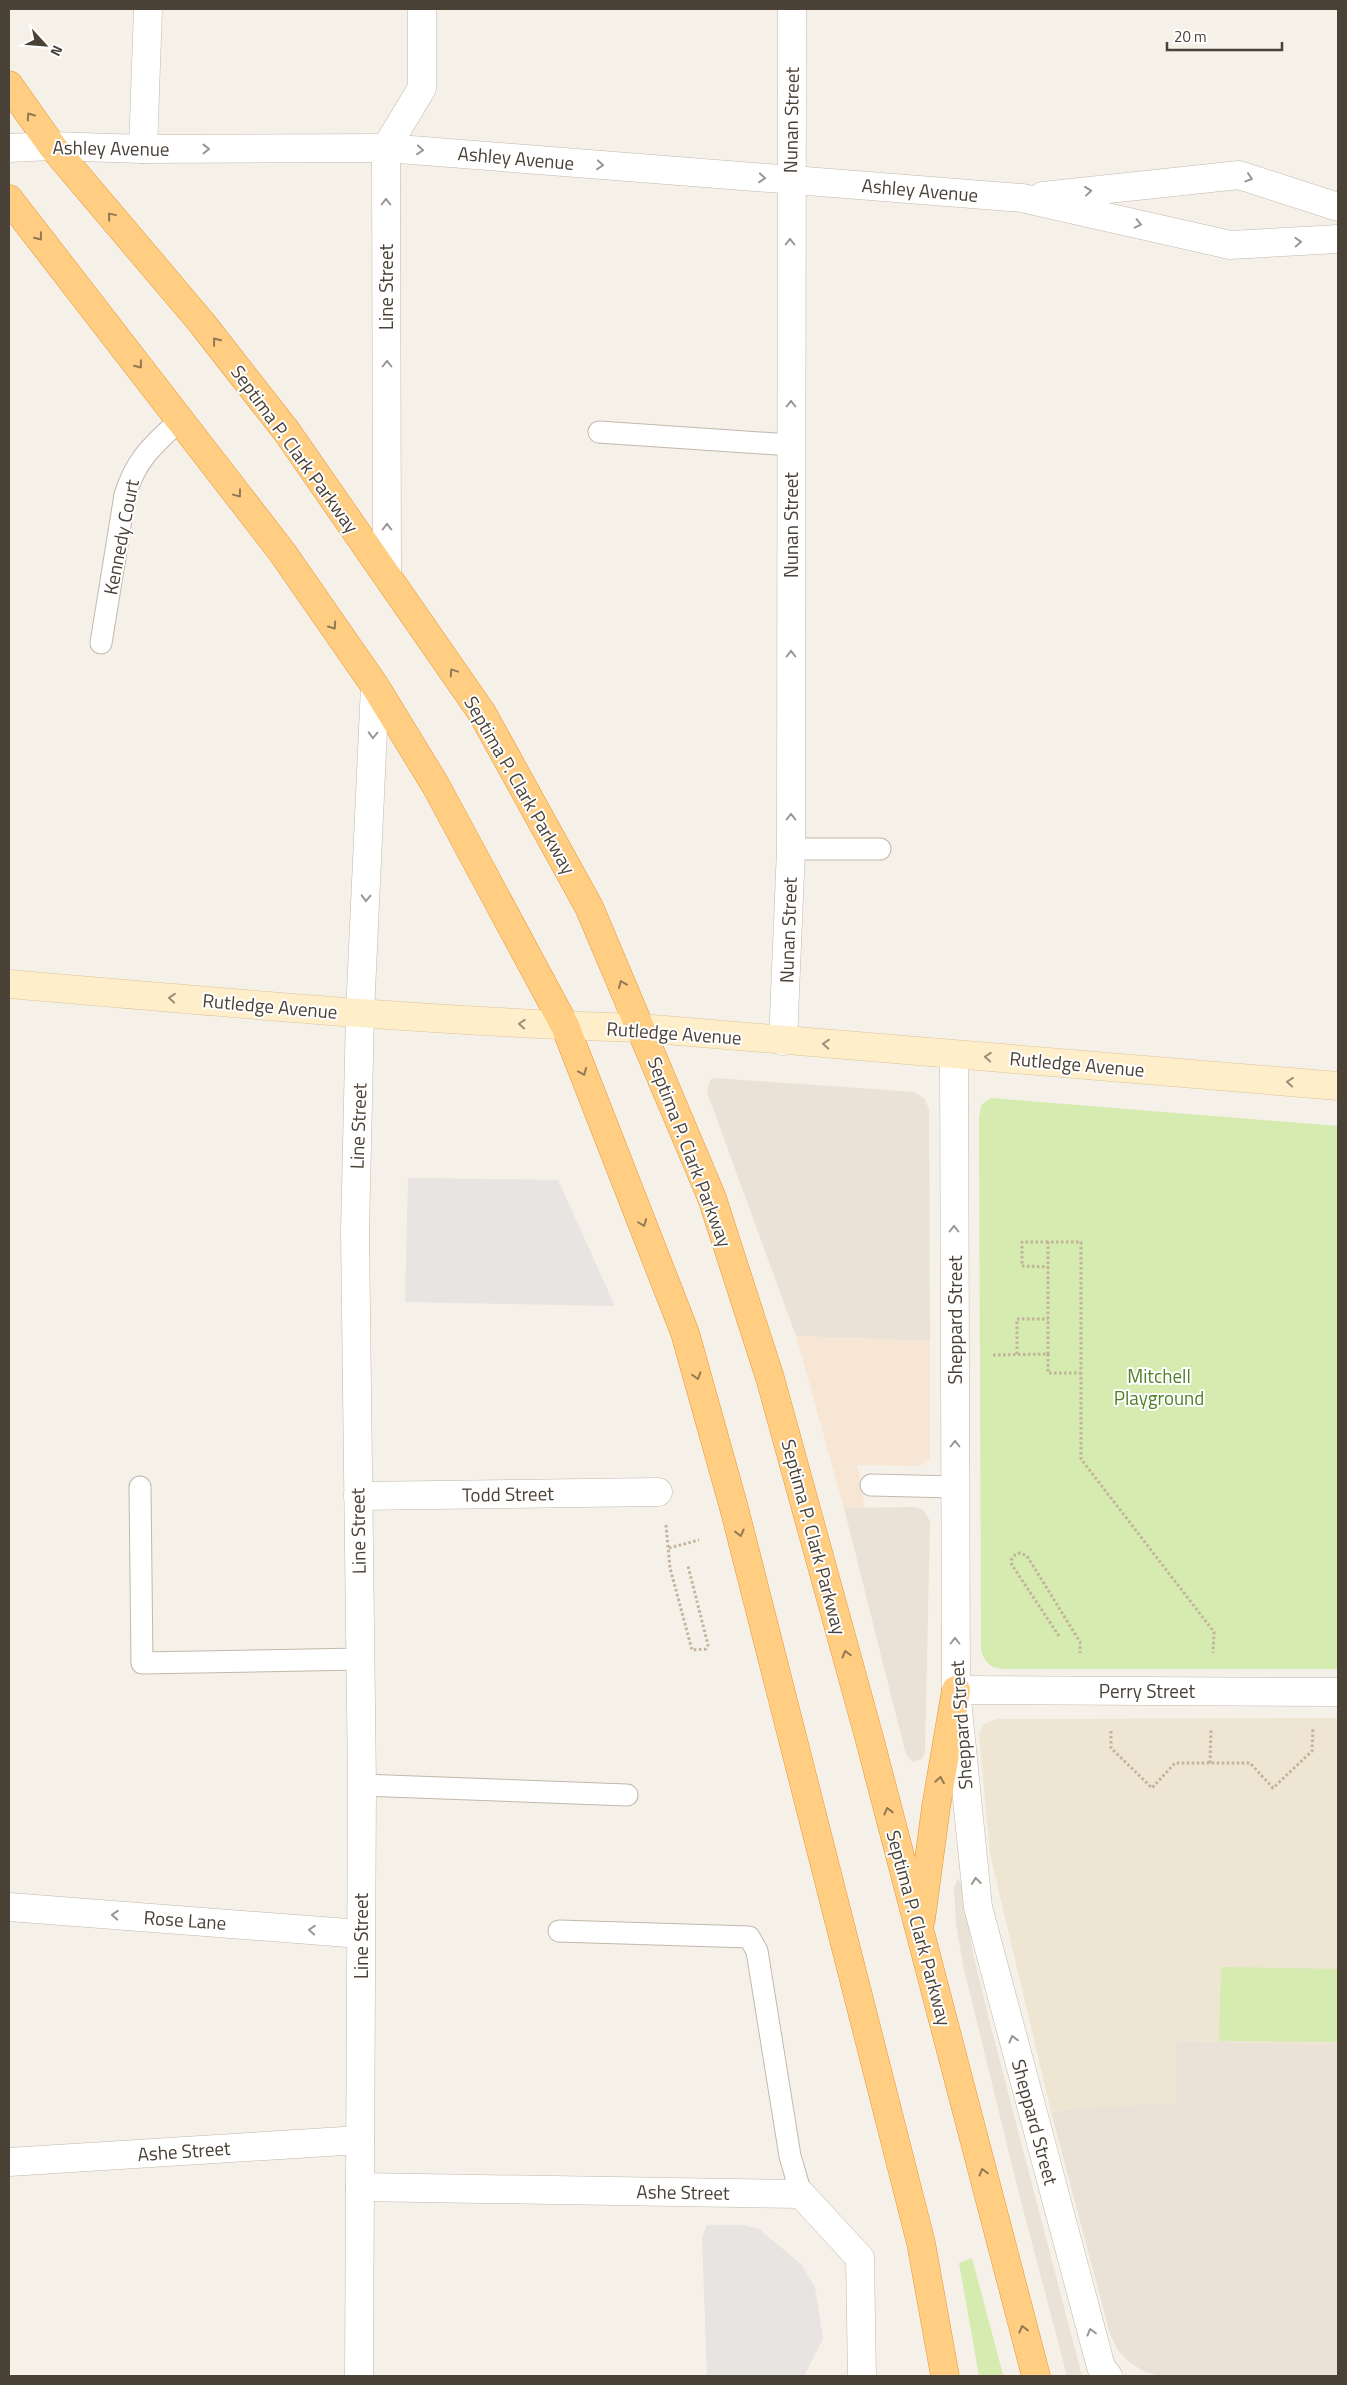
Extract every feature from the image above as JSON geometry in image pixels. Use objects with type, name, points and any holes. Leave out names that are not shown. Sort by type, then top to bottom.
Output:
[{"type":"highway","name":"Septima P. Clark Parkway","points":[[9,85],[52,146],[201,322],[281,424],[486,722],[589,907],[712,1198],[770,1378],[869,1737],[1036,2376]]},
{"type":"highway","points":[[9,199],[282,552],[375,686],[436,786],[566,1026],[685,1333],[736,1517],[921,2243],[945,2376]]},
{"type":"highway","points":[[920,1933],[936,1807],[956,1690]]},
{"type":"main road","name":"Rutledge Avenue","points":[[9,984],[360,1013],[566,1026],[641,1028],[1338,1086]]},
{"type":"street","points":[[144,149],[148,9]]},
{"type":"street","points":[[386,148],[422,88],[422,9]]},
{"type":"street","name":"Nunan Street","points":[[783,1040],[791,849],[790,180],[792,9]]},
{"type":"street","name":"Ashley Avenue","points":[[9,148],[52,146],[144,149],[386,148],[1022,198],[1230,245],[1338,240]]},
{"type":"street","name":"Line Street","points":[[386,148],[387,576]]},
{"type":"street","name":"Ashley Avenue","points":[[1022,198],[1239,175],[1338,207]]},
{"type":"street","name":"Line Street","points":[[360,2376],[362,1784],[355,1232],[360,1013],[375,686]]},
{"type":"street","name":"Sheppard Street","points":[[954,1055],[956,1690],[978,1907],[1101,2367],[1108,2376]]},
{"type":"street","name":"Todd Street","points":[[358,1496],[662,1504]]},
{"type":"street","name":"Perry Street","points":[[956,1690],[1338,1692]]},
{"type":"street","name":"Rose Lane","points":[[9,1907],[360,1934]]},
{"type":"street","name":"Ashe Street","points":[[9,2162],[360,2140]]},
{"type":"street","name":"Ashe Street","points":[[360,2188],[801,2194]]},
{"type":"street","points":[[801,2194],[860,2258],[862,2376]]},
{"type":"lane","name":"Kennedy Court","points":[[101,643],[125,495],[132,474],[142,456],[181,419]]},
{"type":"lane","points":[[599,432],[791,445]]},
{"type":"lane","points":[[791,849],[880,849]]},
{"type":"lane","points":[[871,1485],[955,1487]]},
{"type":"lane","points":[[140,1488],[142,1663],[360,1660]]},
{"type":"lane","points":[[362,1784],[627,1796]]},
{"type":"lane","points":[[558,1931],[749,1937],[757,1951],[790,2156],[801,2194]]},
{"type":"path","points":[[1048,1267],[1022,1266],[1022,1242],[1081,1242],[1081,1458],[1214,1632],[1213,1653]]},
{"type":"path","points":[[1048,1242],[1048,1372],[1080,1373]]},
{"type":"path","points":[[1017,1354],[1017,1319],[1048,1319]]},
{"type":"path","points":[[993,1355],[1048,1354]]},
{"type":"path","points":[[662,1504],[670,1568],[692,1650],[698,1652],[706,1649],[708,1645],[688,1566]]},
{"type":"path","points":[[668,1548],[699,1540]]},
{"type":"path","points":[[1059,1636],[1012,1565],[1011,1560],[1014,1555],[1020,1553],[1027,1556],[1080,1642],[1080,1653]]},
{"type":"path","points":[[1111,1730],[1111,1748],[1152,1788],[1175,1763],[1250,1763],[1274,1788],[1312,1751],[1313,1728]]},
{"type":"path","points":[[1210,1763],[1211,1730]]},
{"type":"shaded area","points":[[716,1078],[914,1092],[925,1099],[929,1110],[930,1341],[796,1336],[707,1092],[710,1080]]},
{"type":"shaded area","points":[[408,1178],[558,1180],[615,1306],[405,1302]]},
{"type":"shaded area","points":[[796,1336],[930,1341],[930,1458],[920,1466],[857,1465],[865,1508],[844,1508]]},
{"type":"shaded area","points":[[915,1507],[923,1510],[930,1521],[925,1753],[922,1759],[913,1762],[906,1755],[844,1508]]},
{"type":"shaded area","points":[[1338,1718],[1338,2044],[1175,2041],[1176,2104],[1083,2107],[1051,2112],[990,1854],[979,1734],[984,1724],[997,1719]]},
{"type":"shaded area","points":[[958,1879],[962,1886],[973,1953],[991,2027],[1082,2376],[1067,2376],[1017,2186],[963,1965],[956,1924],[954,1887]]},
{"type":"shaded area","points":[[1175,2041],[1338,2044],[1338,2376],[1159,2376],[1143,2371],[1128,2361],[1117,2349],[1110,2334],[1051,2112],[1083,2107]]},
{"type":"shaded area","points":[[707,2225],[742,2225],[759,2229],[801,2264],[815,2287],[823,2339],[804,2376],[707,2376],[702,2237]]},
{"type":"green space","name":"Mitchell Playground","points":[[991,1098],[1338,1126],[1338,1669],[1002,1669],[994,1667],[983,1657],[981,1649],[979,1117],[981,1105]]},
{"type":"green space","points":[[1221,1967],[1338,1969],[1338,2042],[1219,2041]]},
{"type":"green space","points":[[972,2258],[1003,2376],[979,2376],[959,2263]]}]
